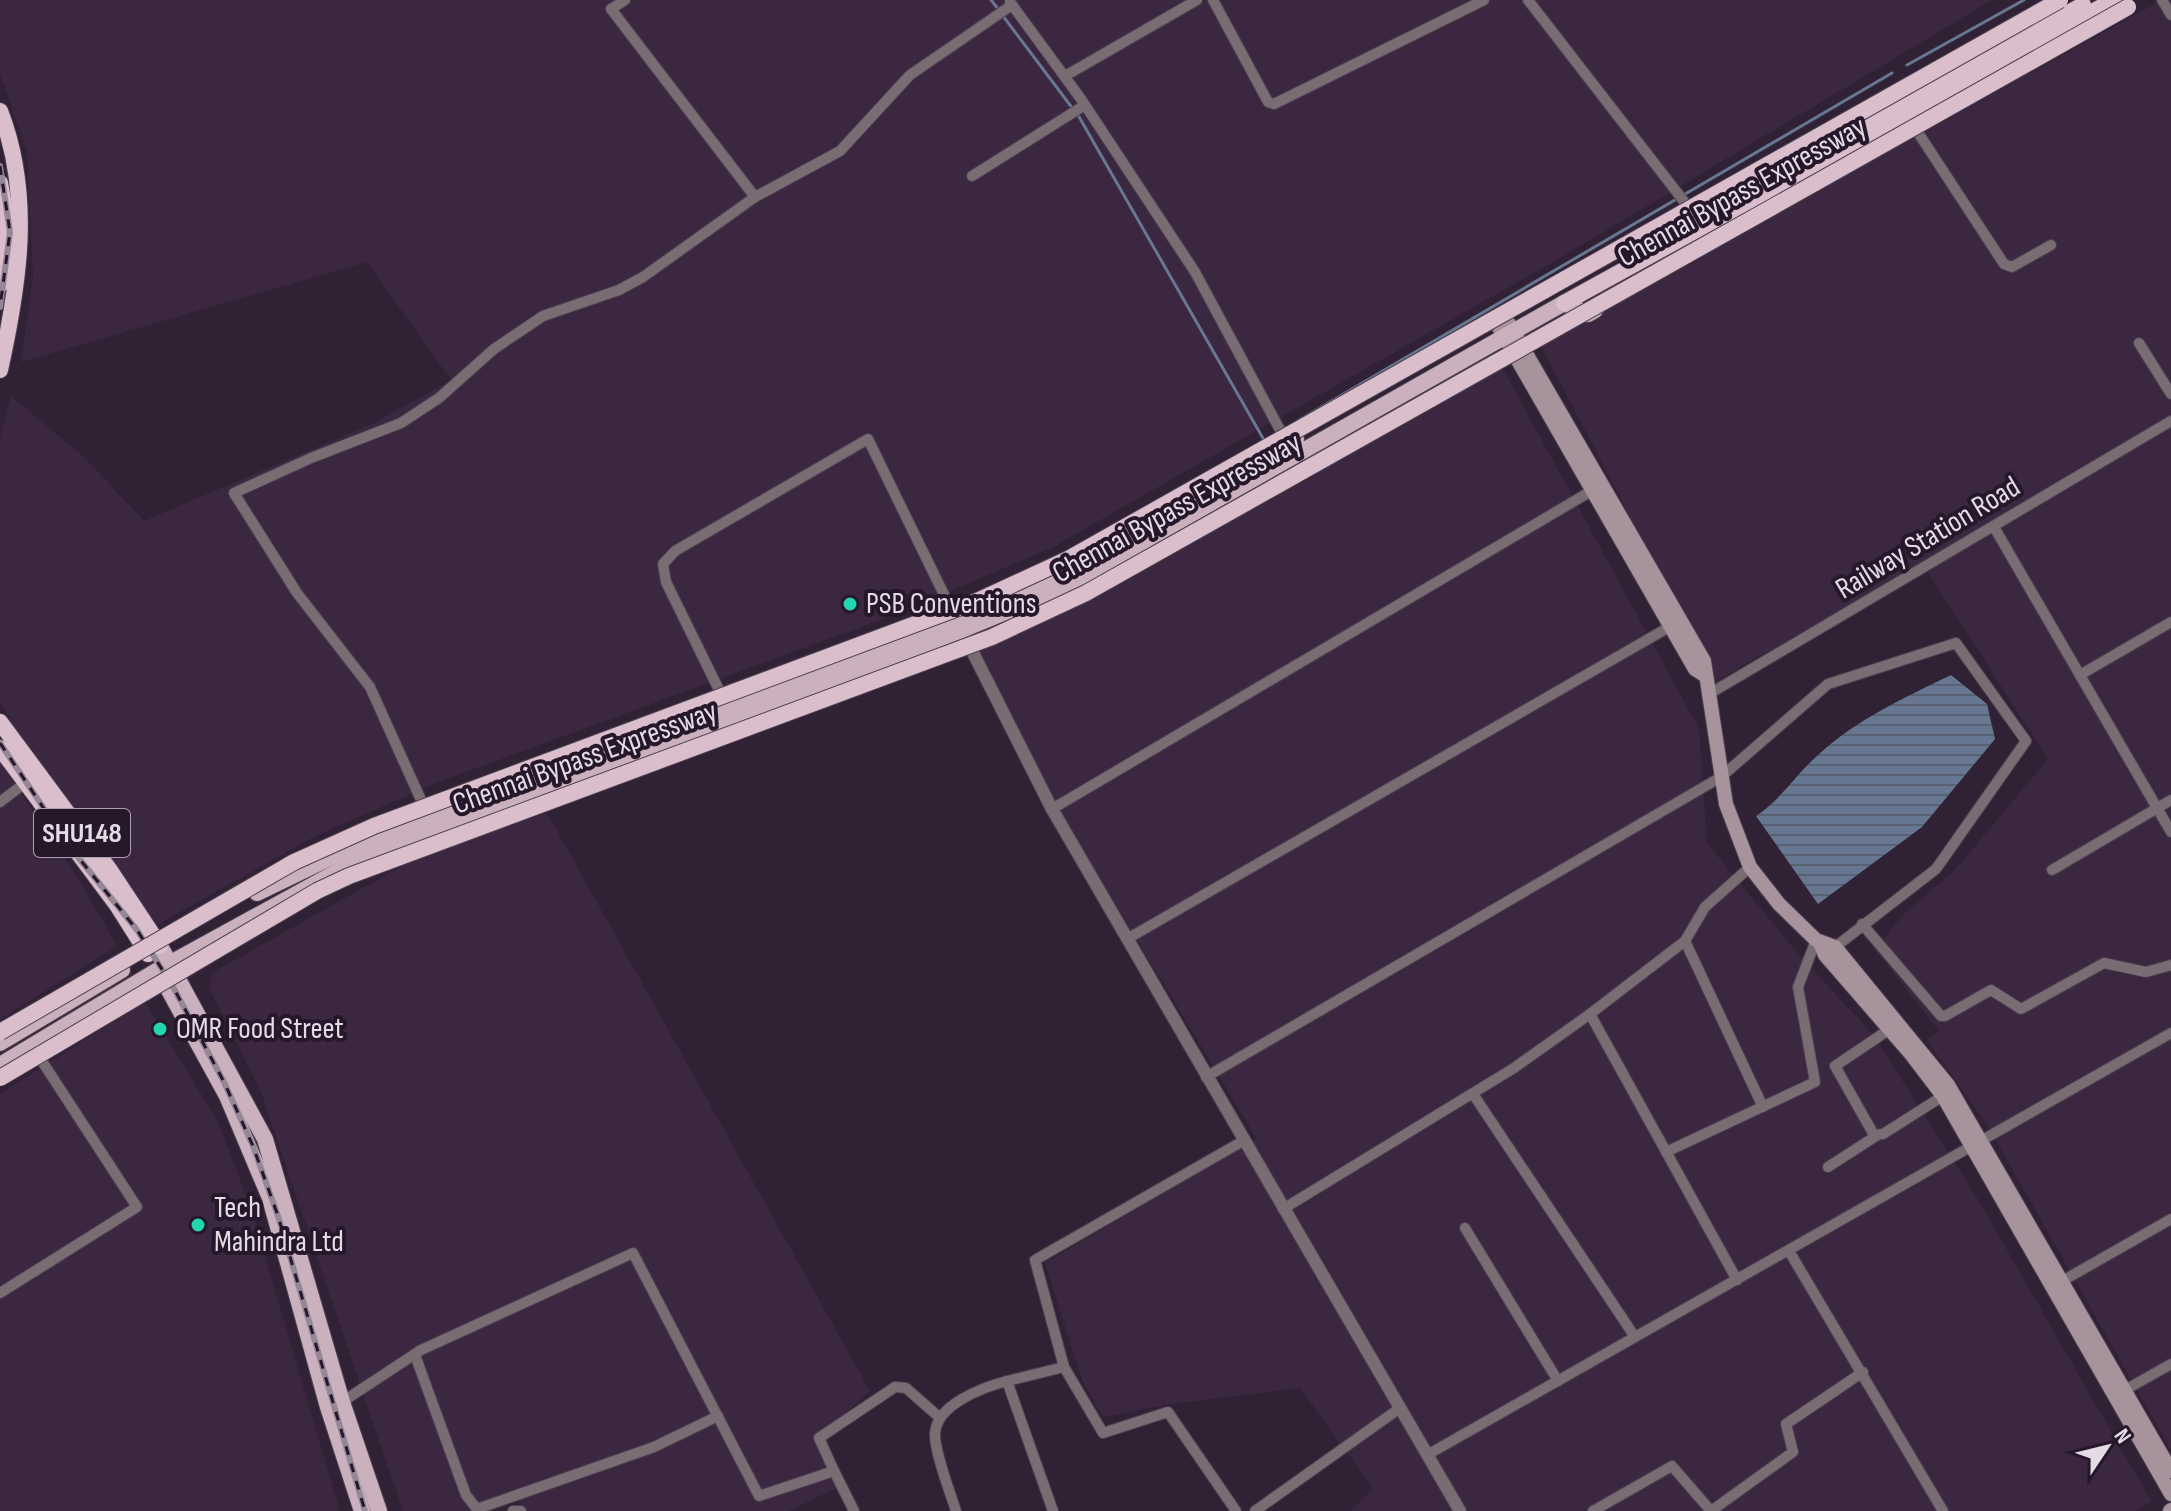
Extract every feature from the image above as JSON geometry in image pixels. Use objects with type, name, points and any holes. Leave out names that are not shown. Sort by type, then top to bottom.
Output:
[{"type":"highway","name":"Chennai Bypass Expressway","points":[[0,1032],[294,862],[362,831],[977,601],[1068,559],[2060,0]]},
{"type":"highway","points":[[1561,296],[2092,0]]},
{"type":"highway","name":"Chennai Bypass Expressway","points":[[0,1078],[304,899],[349,876],[992,637],[1086,593],[2125,2]]},
{"type":"highway","points":[[1561,296],[2125,2]]},
{"type":"highway","points":[[0,111],[10,137],[18,182],[21,240],[14,305],[0,370]]},
{"type":"highway","points":[[0,183],[7,222],[0,285]]},
{"type":"highway","name":"SHU148","points":[[0,722],[109,869],[154,950]]},
{"type":"highway","name":"SHU148","points":[[0,748],[154,950]]},
{"type":"main road","points":[[1561,296],[1564,272],[1682,200],[2049,0]]},
{"type":"main road","points":[[1561,296],[1588,314],[2124,12],[2125,2]]},
{"type":"main road","points":[[0,1043],[154,950],[289,874],[428,817],[1054,592],[1285,440],[1505,328],[1561,296]]},
{"type":"main road","points":[[1505,328],[1695,669],[1706,676]]},
{"type":"main road","points":[[1505,328],[1704,661],[1721,777],[1736,836],[1750,867],[1779,904],[1824,946],[1940,1074],[2171,1494]]},
{"type":"main road","points":[[0,1065],[164,966],[362,858],[959,625]]},
{"type":"main road","points":[[1824,946],[1979,1144],[2064,1280],[2171,1471]]},
{"type":"main road","name":"SHU148","points":[[154,950],[265,1139],[362,1511]]},
{"type":"main road","name":"SHU148","points":[[309,1313],[379,1511]]},
{"type":"street","points":[[625,0],[611,9],[755,197]]},
{"type":"street","points":[[1065,76],[1197,0]]},
{"type":"street","points":[[1213,0],[1268,102],[1274,104],[1484,0]]},
{"type":"street","points":[[1528,0],[1682,200]]},
{"type":"street","points":[[2162,0],[2171,15]]},
{"type":"street","points":[[428,817],[370,687],[297,593],[234,493],[420,412],[494,349],[543,316],[619,290],[643,277],[755,197],[840,151],[910,75],[1006,8],[1065,76],[1195,272],[1285,440]]},
{"type":"street","points":[[972,176],[1085,105]]},
{"type":"street","points":[[1917,131],[2004,264],[2012,267],[2051,245]]},
{"type":"street","points":[[2139,343],[2171,394]]},
{"type":"street","name":"Railway Station Road","points":[[1709,694],[2171,421]]},
{"type":"street","points":[[728,707],[666,582],[663,564],[675,551],[868,439],[1052,809],[1460,1511]]},
{"type":"street","points":[[1052,809],[1593,490]]},
{"type":"street","points":[[1994,527],[2171,832]]},
{"type":"street","points":[[2080,675],[2171,622]]},
{"type":"street","points":[[1127,939],[1671,626]]},
{"type":"street","points":[[1206,1077],[1721,777],[1828,684],[1956,643],[2026,741],[1989,798],[1936,869],[1862,924],[1824,946],[1798,987],[1815,1082],[1666,1152]]},
{"type":"street","points":[[0,802],[25,783]]},
{"type":"street","points":[[2052,870],[2171,800]]},
{"type":"street","points":[[1283,1209],[1473,1094],[1590,1014],[1685,941],[1705,907],[1750,867]]},
{"type":"street","points":[[1862,924],[1941,1016],[1950,1015],[1991,990],[2021,1009],[2104,963],[2146,972],[2171,965]]},
{"type":"street","points":[[1685,941],[1763,1107]]},
{"type":"street","points":[[1590,1014],[1737,1280]]},
{"type":"street","points":[[1876,1136],[1835,1066],[1890,1029]]},
{"type":"street","points":[[1427,1455],[2171,1033]]},
{"type":"street","points":[[0,1293],[137,1207],[32,1046]]},
{"type":"street","points":[[1473,1094],[1635,1337]]},
{"type":"street","points":[[1828,1167],[1943,1096]]},
{"type":"street","points":[[1236,1511],[1168,1412],[1103,1433],[1064,1367],[1035,1260],[1243,1141]]},
{"type":"street","points":[[2064,1280],[2171,1219]]},
{"type":"street","points":[[1465,1228],[1558,1381]]},
{"type":"street","points":[[1789,1251],[1863,1372],[1941,1510]]},
{"type":"street","points":[[342,1402],[415,1355],[633,1253],[759,1496],[834,1471]]},
{"type":"street","points":[[415,1355],[466,1495],[477,1509],[654,1447],[718,1416]]},
{"type":"street","points":[[2125,1390],[2171,1364]]},
{"type":"street","points":[[956,1511],[934,1434],[939,1417],[980,1388],[1064,1367]]},
{"type":"street","points":[[1593,1511],[1672,1466],[1711,1511],[1793,1452],[1786,1424],[1863,1372]]},
{"type":"street","points":[[1007,1381],[1053,1511]]},
{"type":"street","points":[[854,1511],[819,1438],[895,1387],[906,1388],[939,1417]]},
{"type":"street","points":[[1255,1511],[1400,1408]]},
{"type":"street","points":[[513,1511],[521,1511]]},
{"type":"shaded area","points":[[0,0],[1992,0],[1565,255],[1053,547],[902,612],[441,781],[317,835],[157,925],[36,763],[0,702],[0,438],[11,396],[84,457],[144,521],[374,423],[451,380],[367,262],[21,362],[33,277],[27,151],[0,74]]},
{"type":"shaded area","points":[[2162,0],[2171,0],[2171,1450],[1988,1126],[1927,1040],[1939,1031],[1875,950],[1903,915],[1955,870],[2048,759],[1922,563],[1716,681],[1541,346]]},
{"type":"shaded area","points":[[1502,367],[1699,729],[1707,843],[1793,948],[1873,1035],[1976,1196],[2151,1501],[2135,1511],[1351,1511],[1373,1488],[1300,1388],[1171,1404],[1103,1417],[1082,1380],[1045,1263],[1257,1139],[1051,797],[978,652],[1117,586]]},
{"type":"shaded area","points":[[0,763],[77,876],[117,946],[0,1019]]},
{"type":"shaded area","points":[[547,813],[870,1391],[816,1440],[836,1488],[789,1511],[525,1511],[516,1498],[472,1511],[403,1511],[261,1092],[210,990],[212,973],[411,861]]},
{"type":"shaded area","points":[[145,1002],[217,1120],[249,1203],[340,1511],[0,1511],[0,1094]]},
{"type":"water","points":[[1951,675],[1987,704],[1995,739],[1922,827],[1818,904],[1756,816],[1833,742],[1882,710]]},
{"type":"waterway","points":[[991,0],[999,10]]},
{"type":"waterway","points":[[1907,65],[2024,0]]},
{"type":"waterway","points":[[1003,16],[1073,109]]},
{"type":"waterway","points":[[1299,420],[1892,73]]},
{"type":"waterway","points":[[1078,115],[1264,440]]},
{"type":"railway","points":[[0,166],[10,232],[0,307]]},
{"type":"railway","points":[[0,743],[69,846],[137,930],[172,985],[224,1082],[253,1146],[278,1216],[365,1511]]},
{"type":"place","name":"PSB Conventions","points":[[850,604]]},
{"type":"place","name":"OMR Food Street","points":[[160,1029]]},
{"type":"place","name":"Tech Mahindra Ltd","points":[[198,1225]]}]
